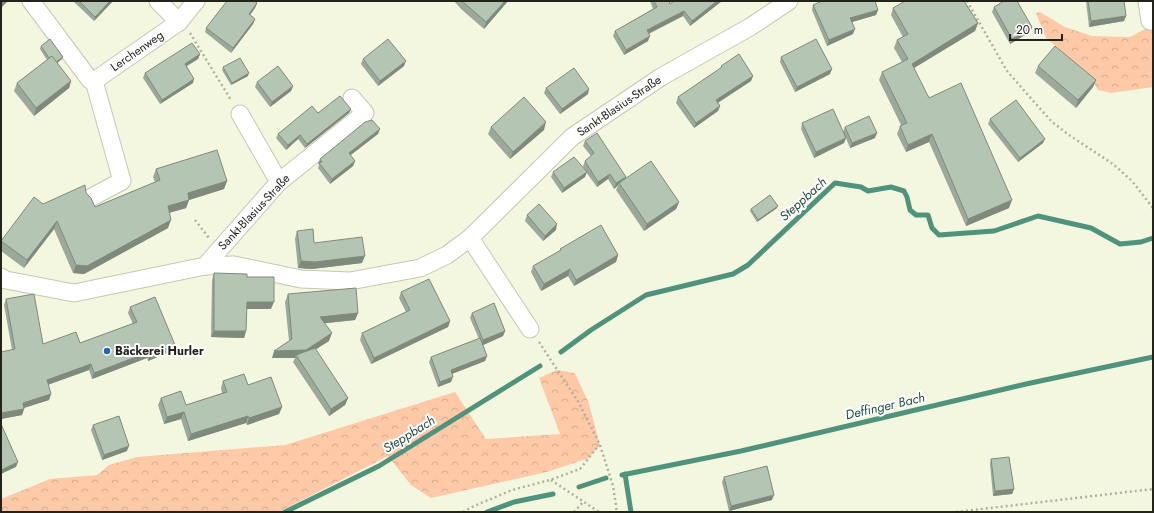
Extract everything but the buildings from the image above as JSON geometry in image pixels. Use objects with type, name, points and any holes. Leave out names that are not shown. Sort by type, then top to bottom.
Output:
[{"type":"street","points":[[31,1],[90,80],[94,81],[122,181],[92,197]]},
{"type":"street","points":[[158,1],[180,20]]},
{"type":"street","name":"Lerchenweg","points":[[94,81],[180,20],[196,1]]},
{"type":"street","name":"Sankt-Blasius-Straße","points":[[1,277],[6,280],[74,293],[206,266],[234,265],[301,279],[350,281],[420,268],[447,255],[470,238],[572,137],[661,77],[750,27],[789,1]]},
{"type":"street","points":[[1147,1],[1150,21]]},
{"type":"street","name":"Sankt-Blasius-Straße","points":[[206,266],[278,182],[365,113],[352,98]]},
{"type":"street","points":[[240,114],[278,182]]},
{"type":"street","points":[[470,238],[530,329]]},
{"type":"path","points":[[967,1],[1007,71],[1052,122],[1113,164],[1132,180],[1153,208]]},
{"type":"path","points":[[180,20],[240,114]]},
{"type":"path","points":[[195,220],[204,232]]},
{"type":"path","points":[[530,329],[579,403],[600,445],[613,486],[617,512]]},
{"type":"path","points":[[463,512],[512,490],[550,480],[580,469],[600,445]]},
{"type":"path","points":[[550,480],[599,512]]},
{"type":"path","points":[[956,512],[1153,488]]},
{"type":"path","points":[[574,512],[584,501]]},
{"type":"green space","points":[[1040,12],[1065,27],[1092,36],[1130,37],[1153,25],[1153,87],[1111,93],[1098,90],[1090,77],[1046,38],[1036,13]]},
{"type":"green space","points":[[557,370],[575,373],[589,404],[600,445],[589,458],[547,472],[431,498],[411,485],[388,456],[279,512],[1,512],[1,499],[50,479],[97,475],[109,465],[137,457],[285,445],[455,392],[486,439],[560,434],[539,378]]},
{"type":"waterway","name":"Steppbach","points":[[561,352],[591,330],[646,295],[733,274],[748,265],[835,183],[861,187],[868,191],[891,187],[904,191],[910,210],[916,215],[928,215],[932,228],[939,235],[994,231],[1038,216],[1091,228],[1120,244],[1141,242],[1153,238]]},
{"type":"waterway","name":"Deffinger Bach","points":[[622,475],[741,451],[1026,384],[1153,357]]},
{"type":"waterway","name":"Steppbach","points":[[285,512],[379,466],[540,366]]},
{"type":"waterway","points":[[625,474],[631,512]]},
{"type":"waterway","name":"Deffinger Bach","points":[[579,487],[606,478]]},
{"type":"waterway","name":"Deffinger Bach","points":[[487,512],[514,502],[553,494]]},
{"type":"place","name":"Bäckerei Hurler","points":[[107,351]]}]
